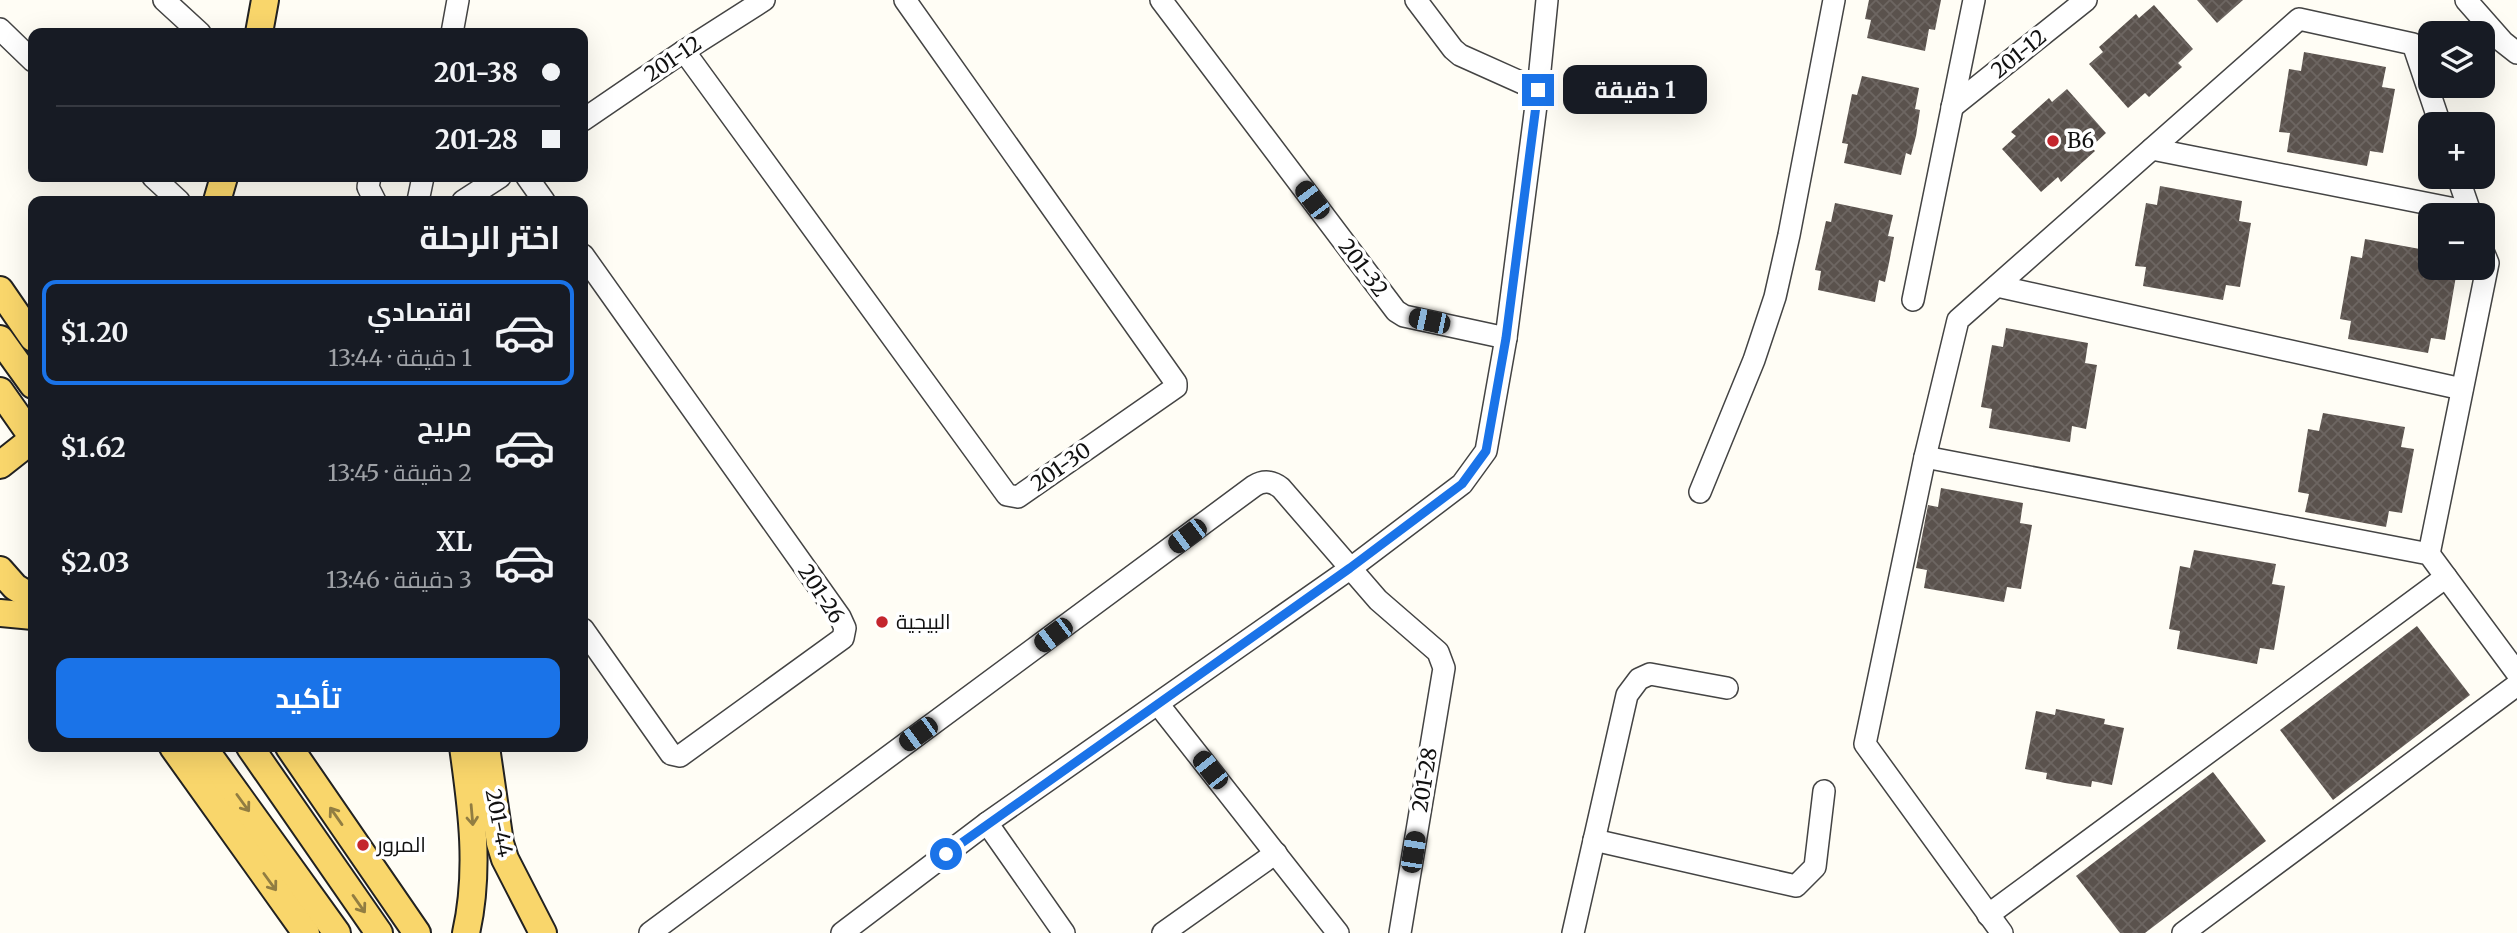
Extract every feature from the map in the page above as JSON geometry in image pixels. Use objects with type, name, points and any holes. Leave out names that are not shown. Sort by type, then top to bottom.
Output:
[{"type":"main road","points":[[260,28],[265,0]]},
{"type":"main road","points":[[7,300],[28,326]]},
{"type":"main road","points":[[7,300],[28,331]]},
{"type":"main road","points":[[0,339],[28,378]]},
{"type":"main road","points":[[0,391],[28,432]]},
{"type":"main road","points":[[0,465],[28,443]]},
{"type":"main road","points":[[0,570],[15,587],[28,595]]},
{"type":"main road","points":[[0,601],[28,598]]},
{"type":"main road","points":[[0,613],[28,616]]},
{"type":"main road","points":[[177,752],[306,933]]},
{"type":"main road","points":[[207,752],[337,933]]},
{"type":"main road","points":[[253,752],[379,933]]},
{"type":"main road","points":[[292,752],[416,933]]},
{"type":"main road","points":[[464,752],[472,807],[474,862],[466,933]]},
{"type":"main road","name":"201-44","points":[[487,752],[500,843],[505,859],[543,933]]},
{"type":"street","points":[[164,0],[195,28]]},
{"type":"street","points":[[453,28],[458,0]]},
{"type":"street","name":"201-12","points":[[588,118],[764,0]]},
{"type":"street","name":"201-30","points":[[684,51],[1007,495],[1018,497],[1176,387],[1176,383],[905,0]]},
{"type":"street","name":"201-32","points":[[1161,0],[1396,311],[1404,316],[1506,338]]},
{"type":"street","points":[[1416,0],[1452,49],[1538,90]]},
{"type":"street","points":[[842,933],[987,823],[1350,568],[1462,484],[1486,451],[1506,338],[1547,0]]},
{"type":"street","points":[[1700,492],[1754,360],[1772,307],[1789,235],[1834,0]]},
{"type":"street","points":[[1913,300],[1973,0]]},
{"type":"street","name":"201-12","points":[[1952,107],[2087,0]]},
{"type":"street","points":[[2466,0],[2503,42],[2517,53]]},
{"type":"street","points":[[2002,933],[1865,744],[1924,457],[1958,320],[2300,19],[2413,44],[2436,112]]},
{"type":"street","points":[[0,29],[28,56]]},
{"type":"street","points":[[2152,149],[2418,203]]},
{"type":"street","points":[[158,182],[174,196]]},
{"type":"street","points":[[471,196],[492,182]]},
{"type":"street","name":"201-26","points":[[588,262],[840,617],[845,628],[843,638],[676,757],[671,754],[588,636]]},
{"type":"street","points":[[2429,554],[2484,280]]},
{"type":"street","points":[[1997,286],[2462,389]]},
{"type":"street","points":[[1924,457],[2429,554],[2517,673]]},
{"type":"street","points":[[650,933],[1259,483],[1271,482],[1281,488],[1350,568]]},
{"type":"street","name":"201-28","points":[[1350,568],[1388,610],[1438,652],[1444,668],[1404,932]]},
{"type":"street","points":[[1989,915],[2446,577]]},
{"type":"street","points":[[1573,933],[1627,695],[1639,679],[1650,674],[1727,688]]},
{"type":"street","points":[[2183,933],[2517,685]]},
{"type":"street","points":[[1158,704],[1338,933]]},
{"type":"street","points":[[1594,841],[1796,886],[1815,867],[1824,791]]},
{"type":"street","points":[[987,823],[1064,933]]},
{"type":"street","points":[[1163,933],[1276,853]]},
{"type":"building","points":[[1869,0],[1941,0],[1935,30],[1929,29],[1925,51],[1867,38],[1871,20],[1865,19]]},
{"type":"building","points":[[2197,0],[2243,0],[2217,23]]},
{"type":"building","points":[[2154,5],[2193,49],[2178,63],[2182,67],[2149,97],[2145,93],[2128,108],[2089,64],[2103,52],[2099,47],[2136,14],[2139,18]]},
{"type":"building","points":[[2304,52],[2386,67],[2382,87],[2395,89],[2383,153],[2370,151],[2367,166],[2287,152],[2290,133],[2279,132],[2289,69],[2301,71]]},
{"type":"building","points":[[1862,76],[1919,88],[1915,109],[1920,110],[1916,136],[1911,155],[1906,153],[1901,175],[1844,163],[1848,144],[1842,143],[1852,94],[1857,95]]},
{"type":"building","name":"B6","points":[[2067,89],[2106,133],[2091,147],[2095,151],[2061,182],[2058,177],[2041,192],[2002,149],[2016,136],[2011,132],[2049,98],[2052,102]]},
{"type":"building","points":[[2160,186],[2242,201],[2239,221],[2251,223],[2240,287],[2226,285],[2223,300],[2143,286],[2146,267],[2135,266],[2146,203],[2157,205]]},
{"type":"building","points":[[1835,203],[1893,215],[1888,236],[1894,237],[1889,263],[1885,282],[1879,280],[1875,302],[1818,290],[1821,271],[1815,270],[1826,221],[1831,222]]},
{"type":"building","points":[[2365,239],[2418,249],[2418,280],[2455,280],[2445,340],[2431,338],[2428,353],[2348,339],[2351,321],[2340,319],[2351,256],[2362,258]]},
{"type":"building","points":[[2006,328],[2088,343],[2085,363],[2097,365],[2086,429],[2072,426],[2070,442],[1989,428],[1992,409],[1981,407],[1992,345],[2003,347]]},
{"type":"building","points":[[2323,413],[2405,427],[2401,447],[2414,449],[2402,513],[2389,511],[2386,527],[2305,512],[2309,494],[2298,492],[2308,429],[2319,431]]},
{"type":"building","points":[[1941,488],[2023,503],[2020,523],[2032,525],[2021,589],[2007,587],[2004,602],[1924,588],[1927,570],[1916,568],[1928,505],[1938,507]]},
{"type":"building","points":[[2194,550],[2276,564],[2272,584],[2285,586],[2274,650],[2260,648],[2257,664],[2177,649],[2180,631],[2169,629],[2180,566],[2190,568]]},
{"type":"building","points":[[2417,626],[2470,695],[2333,800],[2280,730]]},
{"type":"building","points":[[2056,709],[2105,719],[2104,724],[2124,728],[2112,785],[2092,781],[2091,787],[2065,783],[2046,779],[2047,773],[2025,769],[2036,711],[2055,715]]},
{"type":"building","points":[[2213,772],[2266,841],[2145,933],[2120,933],[2076,876]]},
{"type":"place","name":"B6","points":[[2053,141]]},
{"type":"place","name":"البيجية","points":[[882,622]]},
{"type":"place","name":"المرور","points":[[363,845]]},
{"type":"route","points":[[946,854],[1350,568],[1462,484],[1486,451],[1506,338],[1538,90]]}]
